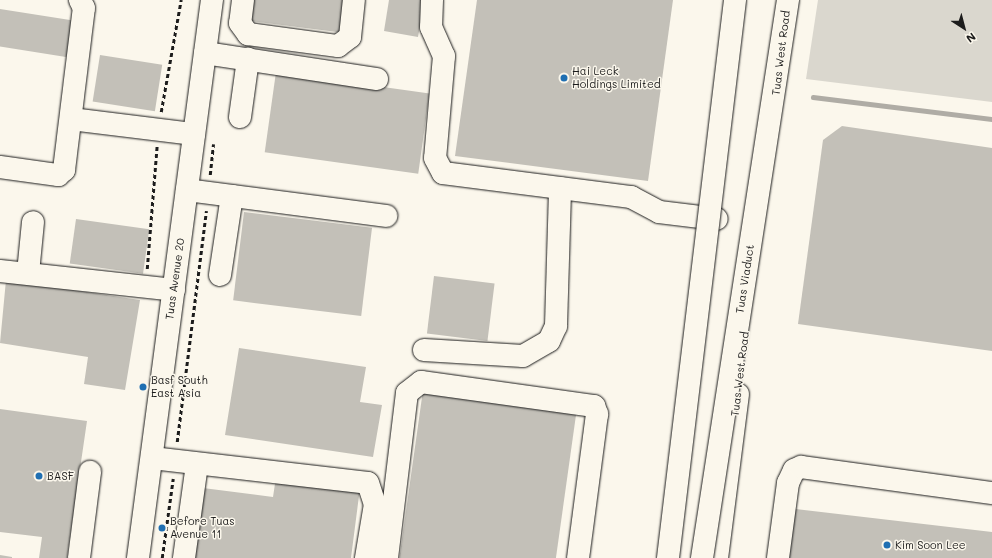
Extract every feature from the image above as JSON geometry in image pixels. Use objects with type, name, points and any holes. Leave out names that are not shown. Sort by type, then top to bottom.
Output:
[{"type":"main road","points":[[0,167],[62,173],[71,119],[84,8],[80,0]]},
{"type":"main road","name":"Tuas Avenue 20","points":[[138,558],[212,0]]},
{"type":"main road","points":[[243,0],[240,23],[248,34],[338,46],[350,37],[354,0]]},
{"type":"main road","points":[[432,0],[431,27],[444,56],[435,165],[443,173],[631,197],[659,212],[717,219]]},
{"type":"main road","points":[[668,558],[735,0]]},
{"type":"main road","points":[[674,558],[743,0]]},
{"type":"main road","name":"Tuas Viaduct","points":[[702,558],[788,0]]},
{"type":"main road","name":"Tuas West Road","points":[[717,558],[788,0]]},
{"type":"main road","points":[[205,53],[377,79]]},
{"type":"main road","points":[[240,117],[248,59]]},
{"type":"main road","points":[[71,119],[194,134]]},
{"type":"main road","points":[[424,350],[523,356],[549,341],[556,326],[560,188]]},
{"type":"main road","points":[[187,190],[386,216]]},
{"type":"main road","points":[[220,275],[232,196]]},
{"type":"main road","points":[[28,273],[33,222]]},
{"type":"main road","points":[[0,271],[174,290]]},
{"type":"main road","points":[[387,558],[407,393],[421,382],[594,406],[597,414],[578,558]]},
{"type":"main road","points":[[152,458],[368,483],[375,504],[366,558]]},
{"type":"main road","points":[[184,558],[197,464]]},
{"type":"main road","points":[[778,558],[788,483],[794,470],[801,467],[992,493]]},
{"type":"main road","points":[[79,558],[90,472]]},
{"type":"path","points":[[162,558],[208,193]]},
{"type":"shaded area","points":[[818,0],[992,0],[992,102],[806,79]]},
{"type":"building","points":[[254,0],[349,0],[345,33],[251,21]]},
{"type":"building","points":[[389,0],[425,0],[418,37],[384,31]]},
{"type":"building","name":"Hai Leck Holdings Limited","points":[[477,0],[673,0],[648,181],[455,156]]},
{"type":"building","points":[[0,9],[78,21],[72,58],[0,46]]},
{"type":"building","points":[[100,55],[162,65],[155,111],[93,101]]},
{"type":"building","points":[[276,72],[429,94],[418,174],[265,152]]},
{"type":"building","points":[[842,126],[992,148],[992,351],[798,324],[823,140]]},
{"type":"building","points":[[244,212],[372,228],[361,316],[233,300]]},
{"type":"building","points":[[76,219],[149,229],[143,274],[70,264]]},
{"type":"building","points":[[434,276],[495,283],[487,341],[427,334]]},
{"type":"building","points":[[6,280],[140,300],[125,390],[84,384],[88,357],[0,343]]},
{"type":"building","points":[[239,348],[366,367],[360,402],[382,405],[373,457],[225,435]]},
{"type":"building","points":[[423,390],[576,412],[556,558],[399,558]]},
{"type":"building","name":"BASF","points":[[0,409],[87,421],[67,558],[39,558],[42,537],[0,532]]},
{"type":"building","points":[[276,477],[360,488],[351,558],[193,558],[203,488],[273,497]]},
{"type":"building","name":"Kim Soon Lee","points":[[787,508],[992,532],[992,558],[781,558]]},
{"type":"building","points":[[0,555],[12,557],[12,558],[0,558]]},
{"type":"waterway","points":[[813,97],[992,119]]},
{"type":"place","name":"Hai Leck Holdings Limited","points":[[564,78]]},
{"type":"place","name":"Basf South East Asia","points":[[143,387]]},
{"type":"place","name":"BASF","points":[[39,476]]},
{"type":"place","name":"Before Tuas Avenue 11","points":[[162,528]]},
{"type":"place","name":"Kim Soon Lee","points":[[887,545]]}]
